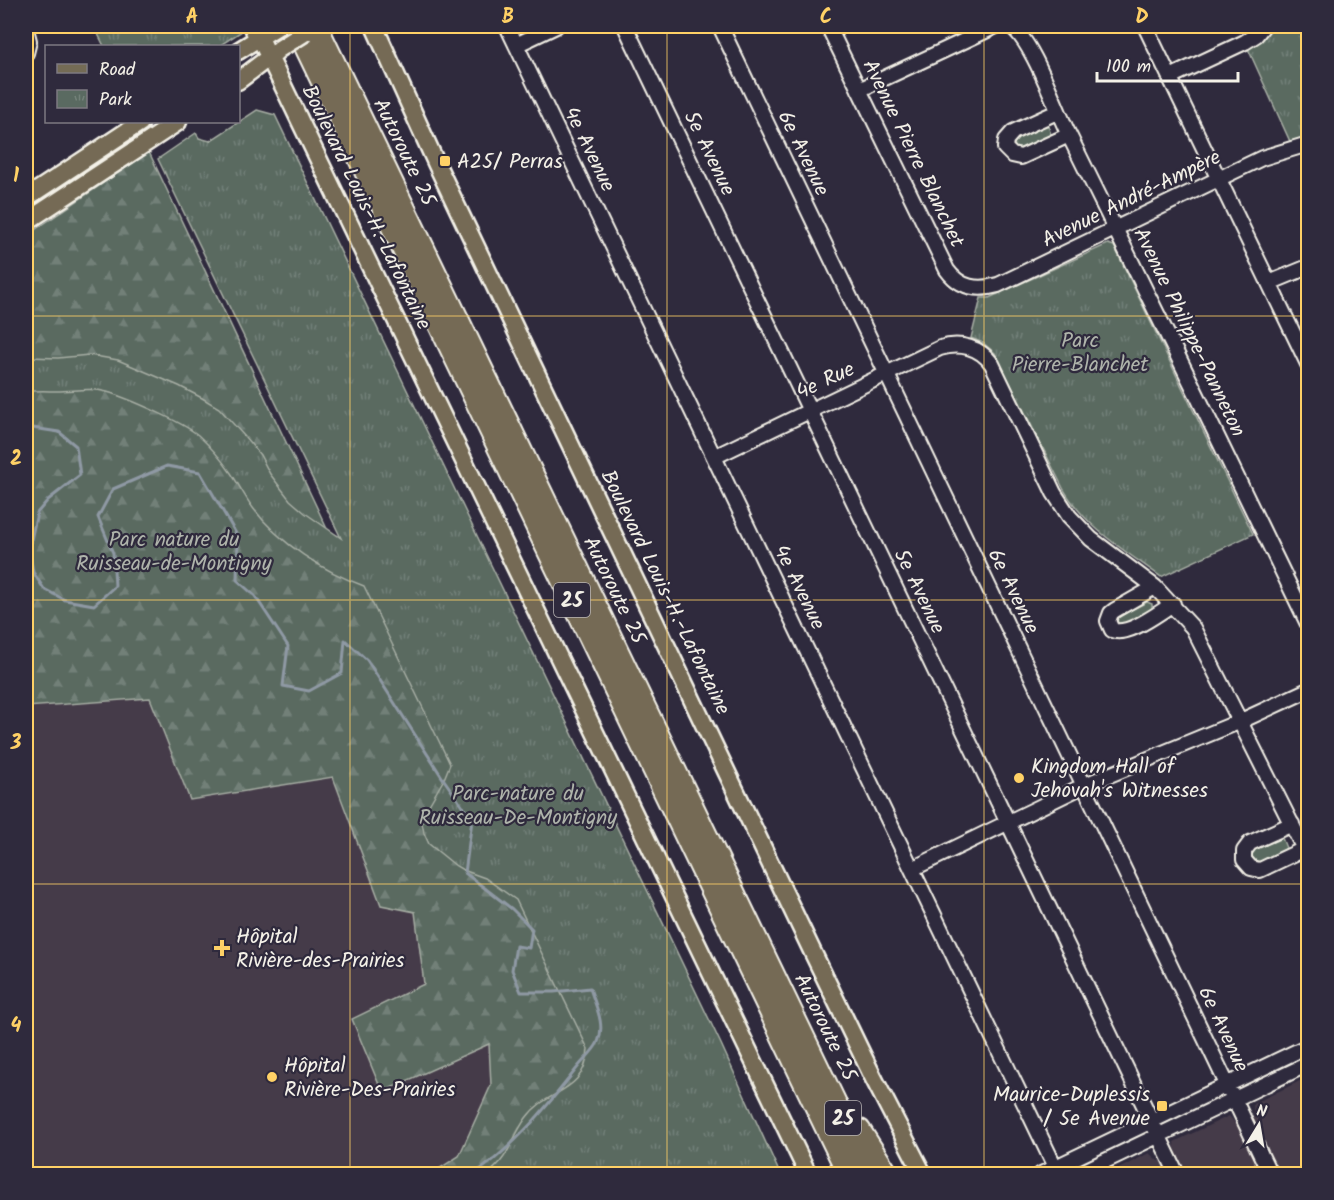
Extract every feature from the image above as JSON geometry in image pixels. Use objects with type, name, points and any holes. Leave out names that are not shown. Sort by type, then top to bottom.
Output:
[{"type":"highway","name":"Autoroute 25","points":[[296,26],[848,1174]]},
{"type":"highway","name":"Autoroute 25","points":[[316,26],[870,1174]]},
{"type":"highway","points":[[816,1062],[888,1174]]},
{"type":"main road","points":[[240,80],[316,26]]},
{"type":"main road","name":"Boulevard Louis-H.-Lafontaine","points":[[374,26],[442,176],[809,944],[923,1174]]},
{"type":"main road","points":[[240,49],[265,30]]},
{"type":"main road","name":"Boulevard Louis-H.-Lafontaine","points":[[265,30],[274,54],[808,1174]]},
{"type":"main road","points":[[26,198],[139,123]]},
{"type":"main road","points":[[26,222],[176,123]]},
{"type":"street","name":"4e Avenue","points":[[507,26],[1055,1167]]},
{"type":"street","points":[[516,45],[556,26]]},
{"type":"street","name":"5e Avenue","points":[[625,26],[1177,1174]]},
{"type":"street","name":"6e Avenue","points":[[720,26],[1270,1174]]},
{"type":"street","name":"Avenue Pierre Blanchet","points":[[828,26],[947,270],[954,280],[973,288]]},
{"type":"street","points":[[859,90],[996,26]]},
{"type":"street","points":[[1145,26],[1308,364]]},
{"type":"street","points":[[1170,77],[1245,42],[1256,35],[1263,26]]},
{"type":"street","name":"Avenue Philippe-Panneton","points":[[1013,27],[1025,39],[1069,135],[1308,624]]},
{"type":"street","points":[[26,30],[29,41],[27,50]]},
{"type":"street","points":[[1058,112],[1013,132],[1006,140],[1005,148],[1012,155],[1021,157],[1069,135]]},
{"type":"street","name":"Avenue André-Ampère","points":[[973,288],[985,289],[998,285],[1262,158],[1308,144]]},
{"type":"street","points":[[1269,283],[1308,267]]},
{"type":"street","name":"4e Rue","points":[[714,457],[940,348],[964,345],[980,352],[992,364],[1054,493],[1069,516],[1091,539],[1155,587]]},
{"type":"street","points":[[1173,604],[1127,631],[1112,630],[1108,621],[1111,613],[1155,587],[1173,604],[1190,623],[1199,638],[1241,721],[1292,824],[1306,853],[1260,870],[1251,868],[1244,860],[1244,850],[1250,843],[1292,824]]},
{"type":"street","points":[[912,869],[1085,786],[1241,721],[1308,690]]},
{"type":"street","points":[[1041,1174],[1308,1046]]},
{"type":"street","points":[[1078,1174],[1308,1064]]},
{"type":"shaded area","name":"Hôpital Rivière-des-Prairies","points":[[150,698],[190,800],[333,776],[381,905],[415,912],[424,984],[383,1091],[489,1043],[492,1085],[459,1156],[431,1174],[26,1174],[26,707]]},
{"type":"shaded area","points":[[1308,1077],[1308,1174],[1109,1174],[1149,1153],[1158,1161],[1176,1155],[1174,1142],[1229,1116],[1238,1126],[1254,1118],[1253,1104]]},
{"type":"green space","points":[[94,26],[239,26],[242,31],[221,45],[104,45]]},
{"type":"green space","points":[[1263,26],[1308,26],[1308,144],[1293,148],[1245,42]]},
{"type":"green space","name":"Parc-nature du Ruisseau-De-Montigny","points":[[257,110],[275,115],[721,1044],[780,1174],[488,1174],[502,1160],[526,1118],[535,1108],[564,1090],[580,1075],[588,1049],[516,900],[485,878],[456,866],[429,844],[422,823],[425,812],[450,764],[364,586],[333,573],[289,545],[253,508],[216,453],[198,435],[180,424],[141,405],[101,391],[88,389],[26,392],[26,358],[29,357],[58,358],[89,355],[118,360],[179,386],[219,408],[260,455],[270,474],[290,500],[341,538],[158,159],[196,133],[199,138],[210,141]]},
{"type":"green space","points":[[1046,125],[1051,135],[1020,149],[1015,147],[1016,139]]},
{"type":"green space","name":"Parc nature du Ruisseau-de-Montigny","points":[[149,152],[328,531],[440,586],[687,1078],[582,1174],[431,1174],[459,1156],[491,1085],[489,1044],[382,1092],[352,1019],[424,984],[415,912],[381,905],[333,777],[190,800],[150,698],[26,707],[26,236]]},
{"type":"green space","name":"Parc Pierre-Blanchet","points":[[1108,244],[1114,246],[1253,534],[1161,577],[1108,538],[1073,504],[995,353],[983,343],[971,338],[981,298],[989,298]]},
{"type":"green space","points":[[1147,602],[1152,604],[1152,610],[1122,625],[1117,624],[1117,617]]},
{"type":"green space","points":[[1282,838],[1286,848],[1284,850],[1258,863],[1250,858],[1252,851]]},
{"type":"waterway","points":[[26,427],[59,432],[76,446],[80,475],[48,500],[37,513],[29,549],[33,572],[44,589],[65,600],[94,605],[115,586],[113,553],[98,517],[113,489],[167,466],[200,472],[238,537],[238,535],[237,580],[255,596],[288,646],[283,686],[309,691],[342,673],[345,640],[367,660],[472,820],[465,873],[512,909],[532,929],[529,948],[516,946],[512,970],[521,992],[554,992],[590,988],[601,1028],[596,1045],[530,1125],[474,1174]]},
{"type":"place","name":"A25/ Perras","points":[[445,161]]},
{"type":"place","name":"Kingdom Hall of Jehovah's Witnesses","points":[[1019,778]]},
{"type":"place","name":"Hôpital Rivière-des-Prairies","points":[[222,948]]},
{"type":"place","name":"Hôpital Rivière-Des-Prairies","points":[[272,1077]]},
{"type":"place","name":"Maurice-Duplessis / 5e Avenue","points":[[1162,1106]]}]
